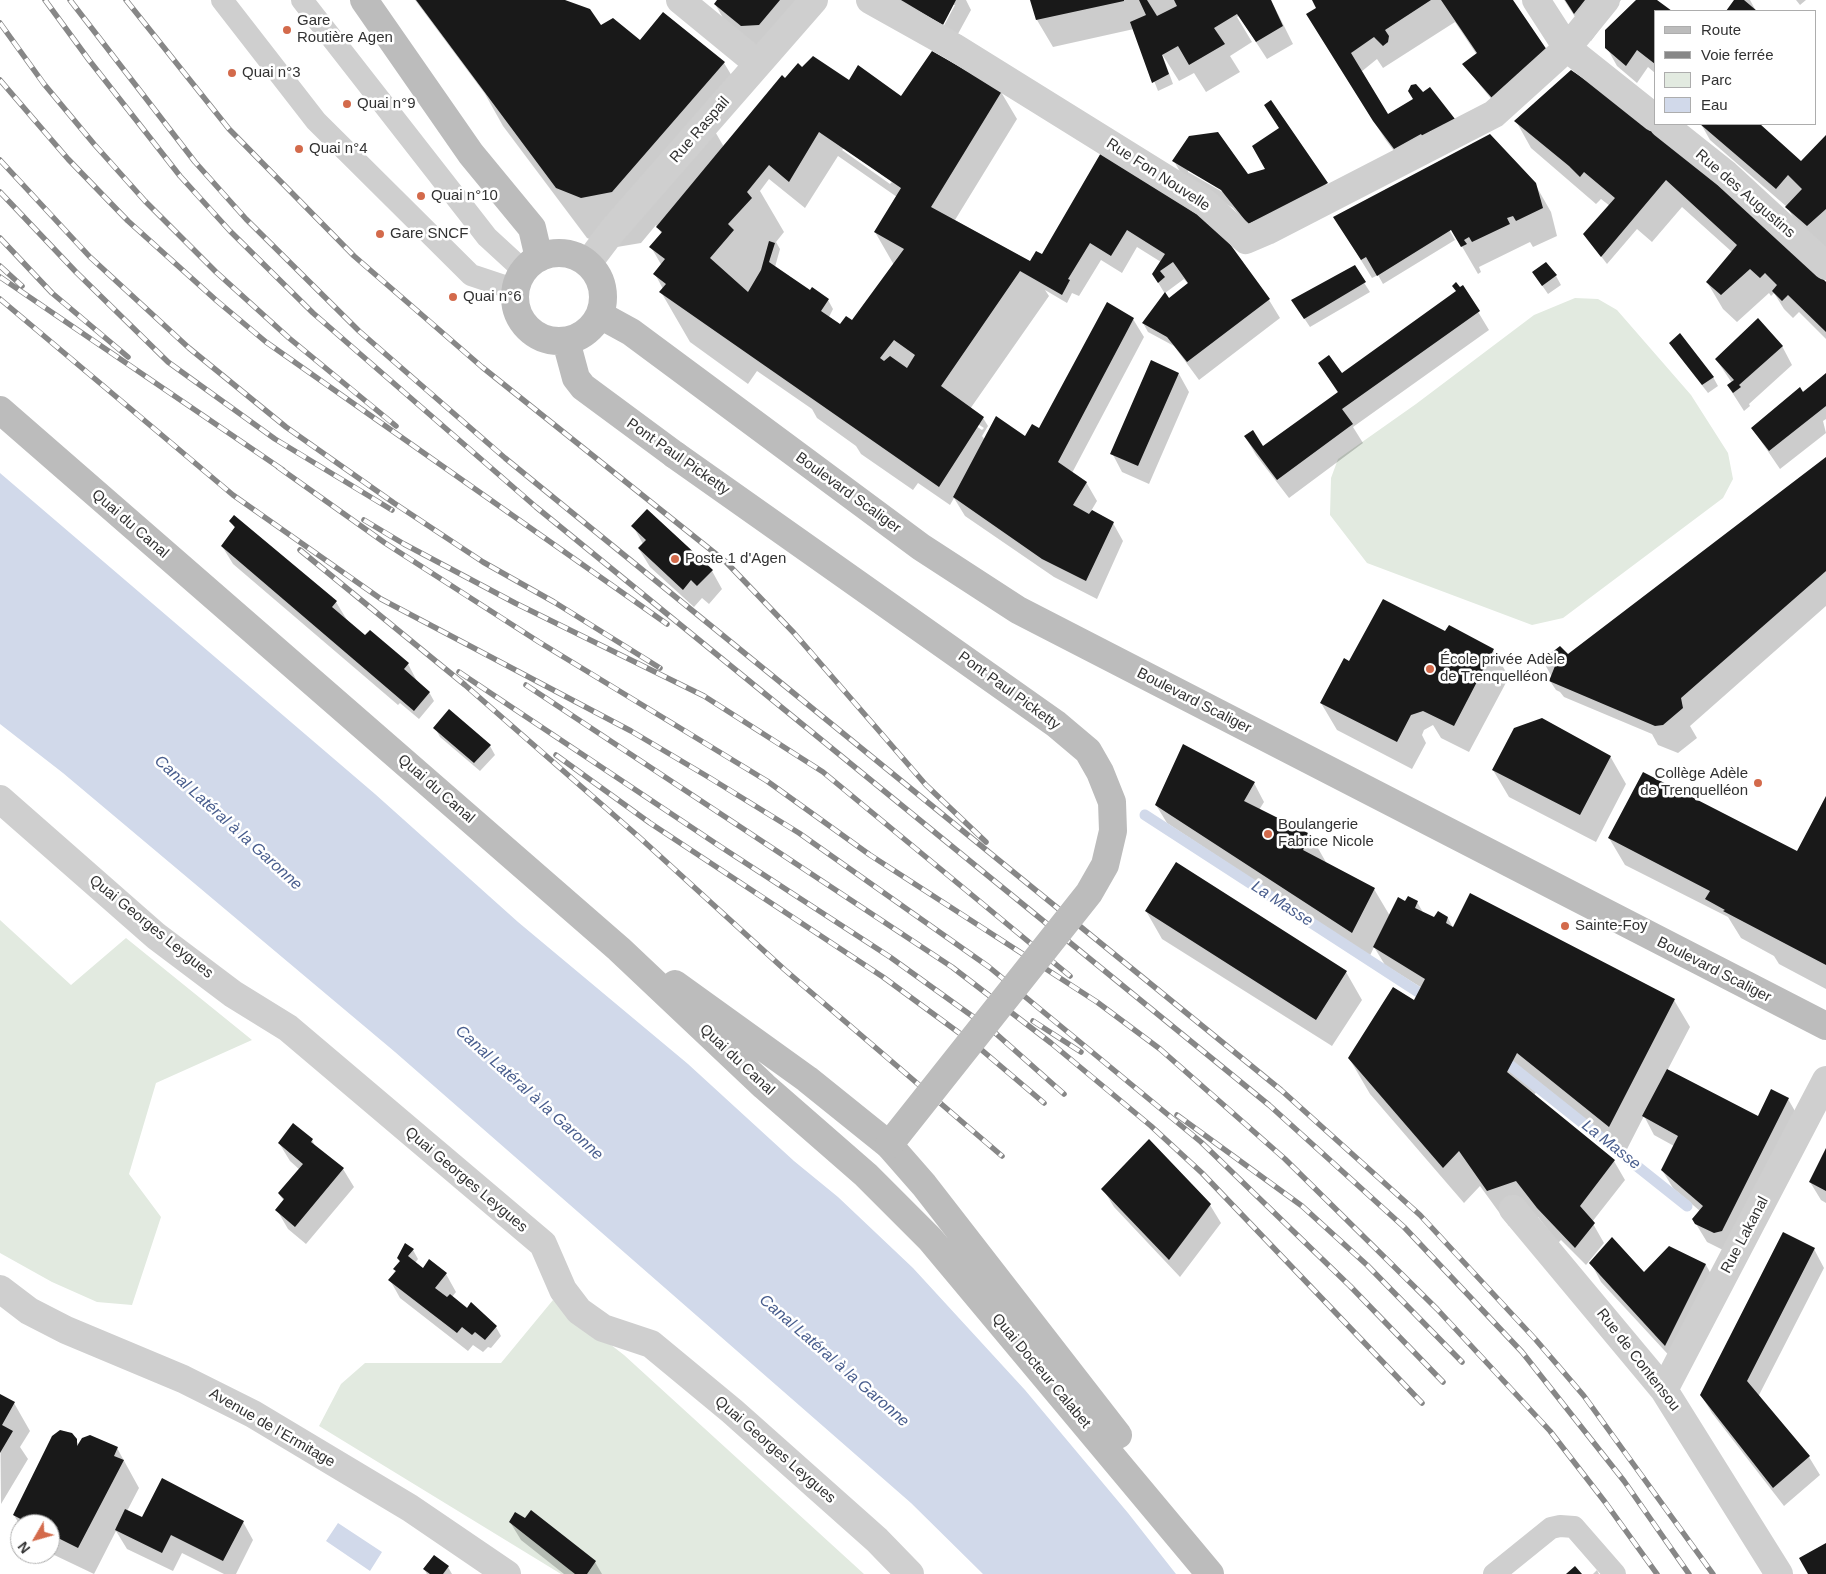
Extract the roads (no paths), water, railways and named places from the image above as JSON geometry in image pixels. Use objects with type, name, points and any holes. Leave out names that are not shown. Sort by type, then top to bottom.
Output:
[{"type":"street","points":[[364,0],[471,154],[532,228],[526,273],[516,304],[520,317],[528,328],[552,341],[566,341],[588,331],[600,314],[603,293],[596,272],[588,263],[567,254],[552,254],[526,273]]},
{"type":"street","points":[[680,0],[758,64]]},
{"type":"street","name":"Rue Raspail","points":[[588,263],[613,230],[814,0]]},
{"type":"street","name":"Rue Fon Nouvelle","points":[[870,0],[954,47],[1205,202],[1246,240],[1494,114],[1567,48]]},
{"type":"street","points":[[1536,0],[1567,48],[1654,117]]},
{"type":"street","points":[[1567,48],[1606,0]]},
{"type":"street","name":"Rue des Augustins","points":[[1664,125],[1726,174],[1826,266]]},
{"type":"street","name":"Boulevard Scaliger","points":[[600,314],[631,332],[921,547],[1018,610],[1826,1026]]},
{"type":"street","name":"Pont Paul Picketty","points":[[566,341],[576,378],[583,387],[675,455],[1056,724],[1088,751],[1100,772],[1112,802],[1113,831],[1105,865],[1089,893],[889,1145]]},
{"type":"street","name":"Quai du Canal","points":[[0,410],[619,949],[764,1086],[866,1175]]},
{"type":"street","name":"Quai Georges Leygues","points":[[0,799],[156,936],[233,994],[288,1028],[543,1244],[563,1290],[579,1311],[604,1328],[651,1344],[732,1411],[877,1540],[910,1574]]},
{"type":"street","points":[[619,949],[703,1003],[807,1079],[889,1145],[924,1185],[1192,1531],[1220,1574]]},
{"type":"street","name":"Rue Lakanal","points":[[1664,1390],[1826,1080]]},
{"type":"street","points":[[764,1086],[786,1086],[864,1150],[889,1145]]},
{"type":"street","name":"Quai Docteur Calabet","points":[[866,1175],[930,1239],[1210,1574]]},
{"type":"street","name":"Rue de Contensou","points":[[1513,1209],[1664,1390],[1779,1574]]},
{"type":"street","name":"Avenue de l’Ermitage","points":[[0,1289],[29,1311],[66,1330],[183,1379],[253,1414],[410,1508],[507,1574]]},
{"type":"lane","points":[[222,0],[316,121],[464,269],[471,275],[526,273]]},
{"type":"lane","points":[[302,0],[487,237],[526,273]]},
{"type":"lane","points":[[1494,1574],[1551,1528],[1574,1527],[1615,1574]]},
{"type":"water","name":"Canal Latéral à la Garonne","points":[[0,473],[375,794],[518,922],[688,1064],[794,1161],[838,1197],[913,1268],[1025,1390],[1128,1513],[1176,1574],[983,1574],[911,1503],[395,1052],[63,773],[0,724]]},
{"type":"water","points":[[338,1523],[382,1552],[370,1571],[326,1541]]},
{"type":"waterway","name":"La Masse","points":[[1145,815],[1418,992]]},
{"type":"waterway","name":"La Masse","points":[[1511,1066],[1687,1206]]},
{"type":"railway","points":[[45,0],[89,60],[180,176],[230,231],[313,313],[536,507],[1269,1105],[1404,1227],[1522,1352],[1624,1481],[1689,1574]]},
{"type":"railway","points":[[70,0],[195,162],[246,219],[359,331],[505,458],[1281,1090],[1420,1215],[1536,1340],[1584,1396],[1713,1574]]},
{"type":"railway","points":[[126,0],[229,129],[354,256],[482,367],[726,562],[794,633],[926,785],[986,842]]},
{"type":"railway","points":[[0,23],[44,84],[145,201],[216,272],[289,338],[396,426]]},
{"type":"railway","points":[[0,80],[68,159],[128,221],[266,342],[667,624]]},
{"type":"railway","points":[[0,160],[90,257],[189,348],[286,427],[394,503],[483,562],[554,602],[660,668]]},
{"type":"railway","points":[[0,192],[76,272],[168,362],[275,439],[392,510]]},
{"type":"railway","points":[[0,238],[52,293],[128,357]]},
{"type":"railway","points":[[0,266],[22,286]]},
{"type":"railway","points":[[0,277],[283,470]]},
{"type":"railway","points":[[0,299],[233,495],[381,599],[631,731],[710,778],[799,833],[989,967],[1201,1142],[1350,1286],[1443,1382]]},
{"type":"railway","points":[[278,467],[385,543],[539,642],[767,781],[870,855],[1097,1002],[1160,1049],[1285,1159],[1437,1309],[1550,1431],[1605,1502],[1657,1574]]},
{"type":"railway","points":[[364,520],[404,544],[515,603],[704,696],[823,772],[1070,976]]},
{"type":"railway","points":[[300,550],[465,685],[639,837],[785,970],[1002,1156]]},
{"type":"railway","points":[[459,672],[890,957],[993,1031],[1064,1094]]},
{"type":"railway","points":[[526,685],[952,967],[1051,1043],[1151,1126],[1202,1173],[1422,1403]]},
{"type":"railway","points":[[556,755],[650,823],[883,977],[977,1046],[1044,1103]]},
{"type":"railway","points":[[1033,1021],[1081,1052]]},
{"type":"railway","points":[[1177,1115],[1302,1206],[1367,1265],[1462,1362]]},
{"type":"place","name":"Gare Routière Agen","points":[[287,30]]},
{"type":"place","name":"Quai n°3","points":[[232,73]]},
{"type":"place","name":"Quai n°9","points":[[347,104]]},
{"type":"place","name":"Quai n°4","points":[[299,149]]},
{"type":"place","name":"Quai n°10","points":[[421,196]]},
{"type":"place","name":"Gare SNCF","points":[[380,234]]},
{"type":"place","name":"Quai n°6","points":[[453,297]]},
{"type":"place","name":"Poste 1 d'Agen","points":[[675,559]]},
{"type":"place","name":"École privée Adèle de Trenquelléon","points":[[1430,669]]},
{"type":"place","name":"Collège Adèle de Trenquelléon","points":[[1758,783]]},
{"type":"place","name":"Boulangerie Fabrice Nicole","points":[[1268,834]]},
{"type":"place","name":"Sainte-Foy","points":[[1565,926]]}]
